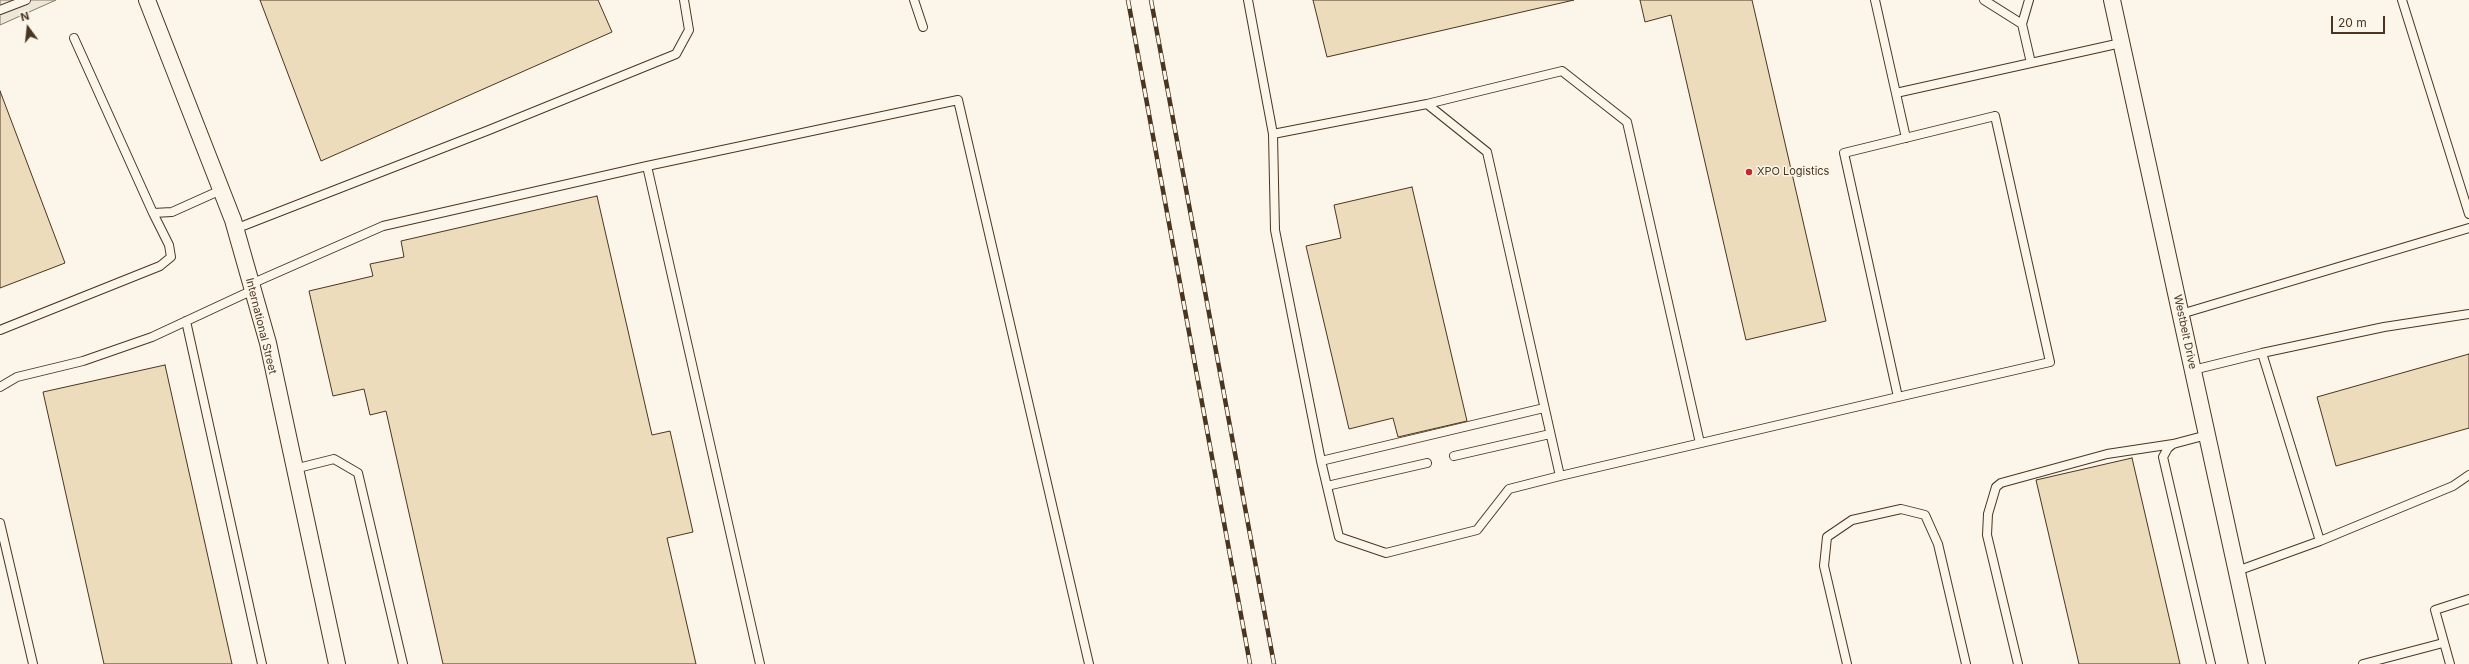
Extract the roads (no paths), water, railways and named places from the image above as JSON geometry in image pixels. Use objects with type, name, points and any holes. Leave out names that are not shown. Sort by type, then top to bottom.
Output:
[{"type":"street","name":"International Street","points":[[147,0],[221,190],[235,229],[252,287],[268,344],[337,664]]},
{"type":"street","name":"Westbelt Drive","points":[[2112,0],[2257,664]]},
{"type":"lane","points":[[0,10],[26,0]]},
{"type":"lane","points":[[235,229],[489,130],[676,54],[689,30],[684,0]]},
{"type":"lane","points":[[914,0],[923,28]]},
{"type":"lane","points":[[1248,0],[1273,134],[1275,230],[1321,461],[1339,537],[1386,553],[1477,530],[1509,489],[2050,362],[1995,116],[1844,152],[1898,397]]},
{"type":"lane","points":[[1875,0],[1906,138]]},
{"type":"lane","points":[[1984,0],[2022,24]]},
{"type":"lane","points":[[2029,0],[2022,24],[2031,63]]},
{"type":"lane","points":[[2402,0],[2469,214]]},
{"type":"lane","points":[[0,330],[160,266],[170,257],[169,245],[74,38]]},
{"type":"lane","points":[[1896,94],[2121,43]]},
{"type":"lane","points":[[1273,134],[1427,104],[1562,71],[1627,122],[1700,443]]},
{"type":"lane","points":[[0,387],[18,377],[83,361],[126,346],[186,321],[252,287],[383,226],[647,166],[958,100],[1089,664]]},
{"type":"lane","points":[[1427,104],[1487,152],[1560,476]]},
{"type":"lane","points":[[647,166],[760,664]]},
{"type":"lane","points":[[153,213],[172,212],[221,190]]},
{"type":"lane","points":[[2181,314],[2469,228]]},
{"type":"lane","points":[[2193,370],[2262,353],[2384,327],[2469,314]]},
{"type":"lane","points":[[186,321],[262,664]]},
{"type":"lane","points":[[2262,353],[2320,541]]},
{"type":"lane","points":[[1321,461],[1544,408]]},
{"type":"lane","points":[[1454,456],[1550,434]]},
{"type":"lane","points":[[2018,664],[1988,535],[1988,514],[1996,487],[2001,483],[2107,454],[2173,444],[2207,435]]},
{"type":"lane","points":[[2173,444],[2168,448],[2163,457],[2164,463],[2211,664]]},
{"type":"lane","points":[[294,469],[334,459],[358,473],[403,664]]},
{"type":"lane","points":[[1327,486],[1427,463]]},
{"type":"lane","points":[[2237,571],[2320,541],[2453,486],[2469,475]]},
{"type":"lane","points":[[1847,664],[1824,566],[1827,537],[1852,520],[1901,509],[1925,515],[1938,544],[1966,664]]},
{"type":"lane","points":[[0,523],[33,664]]},
{"type":"lane","points":[[2450,664],[2435,610],[2469,599]]},
{"type":"lane","points":[[2363,664],[2443,643]]},
{"type":"railway","points":[[1128,0],[1250,664]]},
{"type":"railway","points":[[1151,0],[1274,664]]},
{"type":"place","name":"XPO Logistics","points":[[1749,172]]}]
